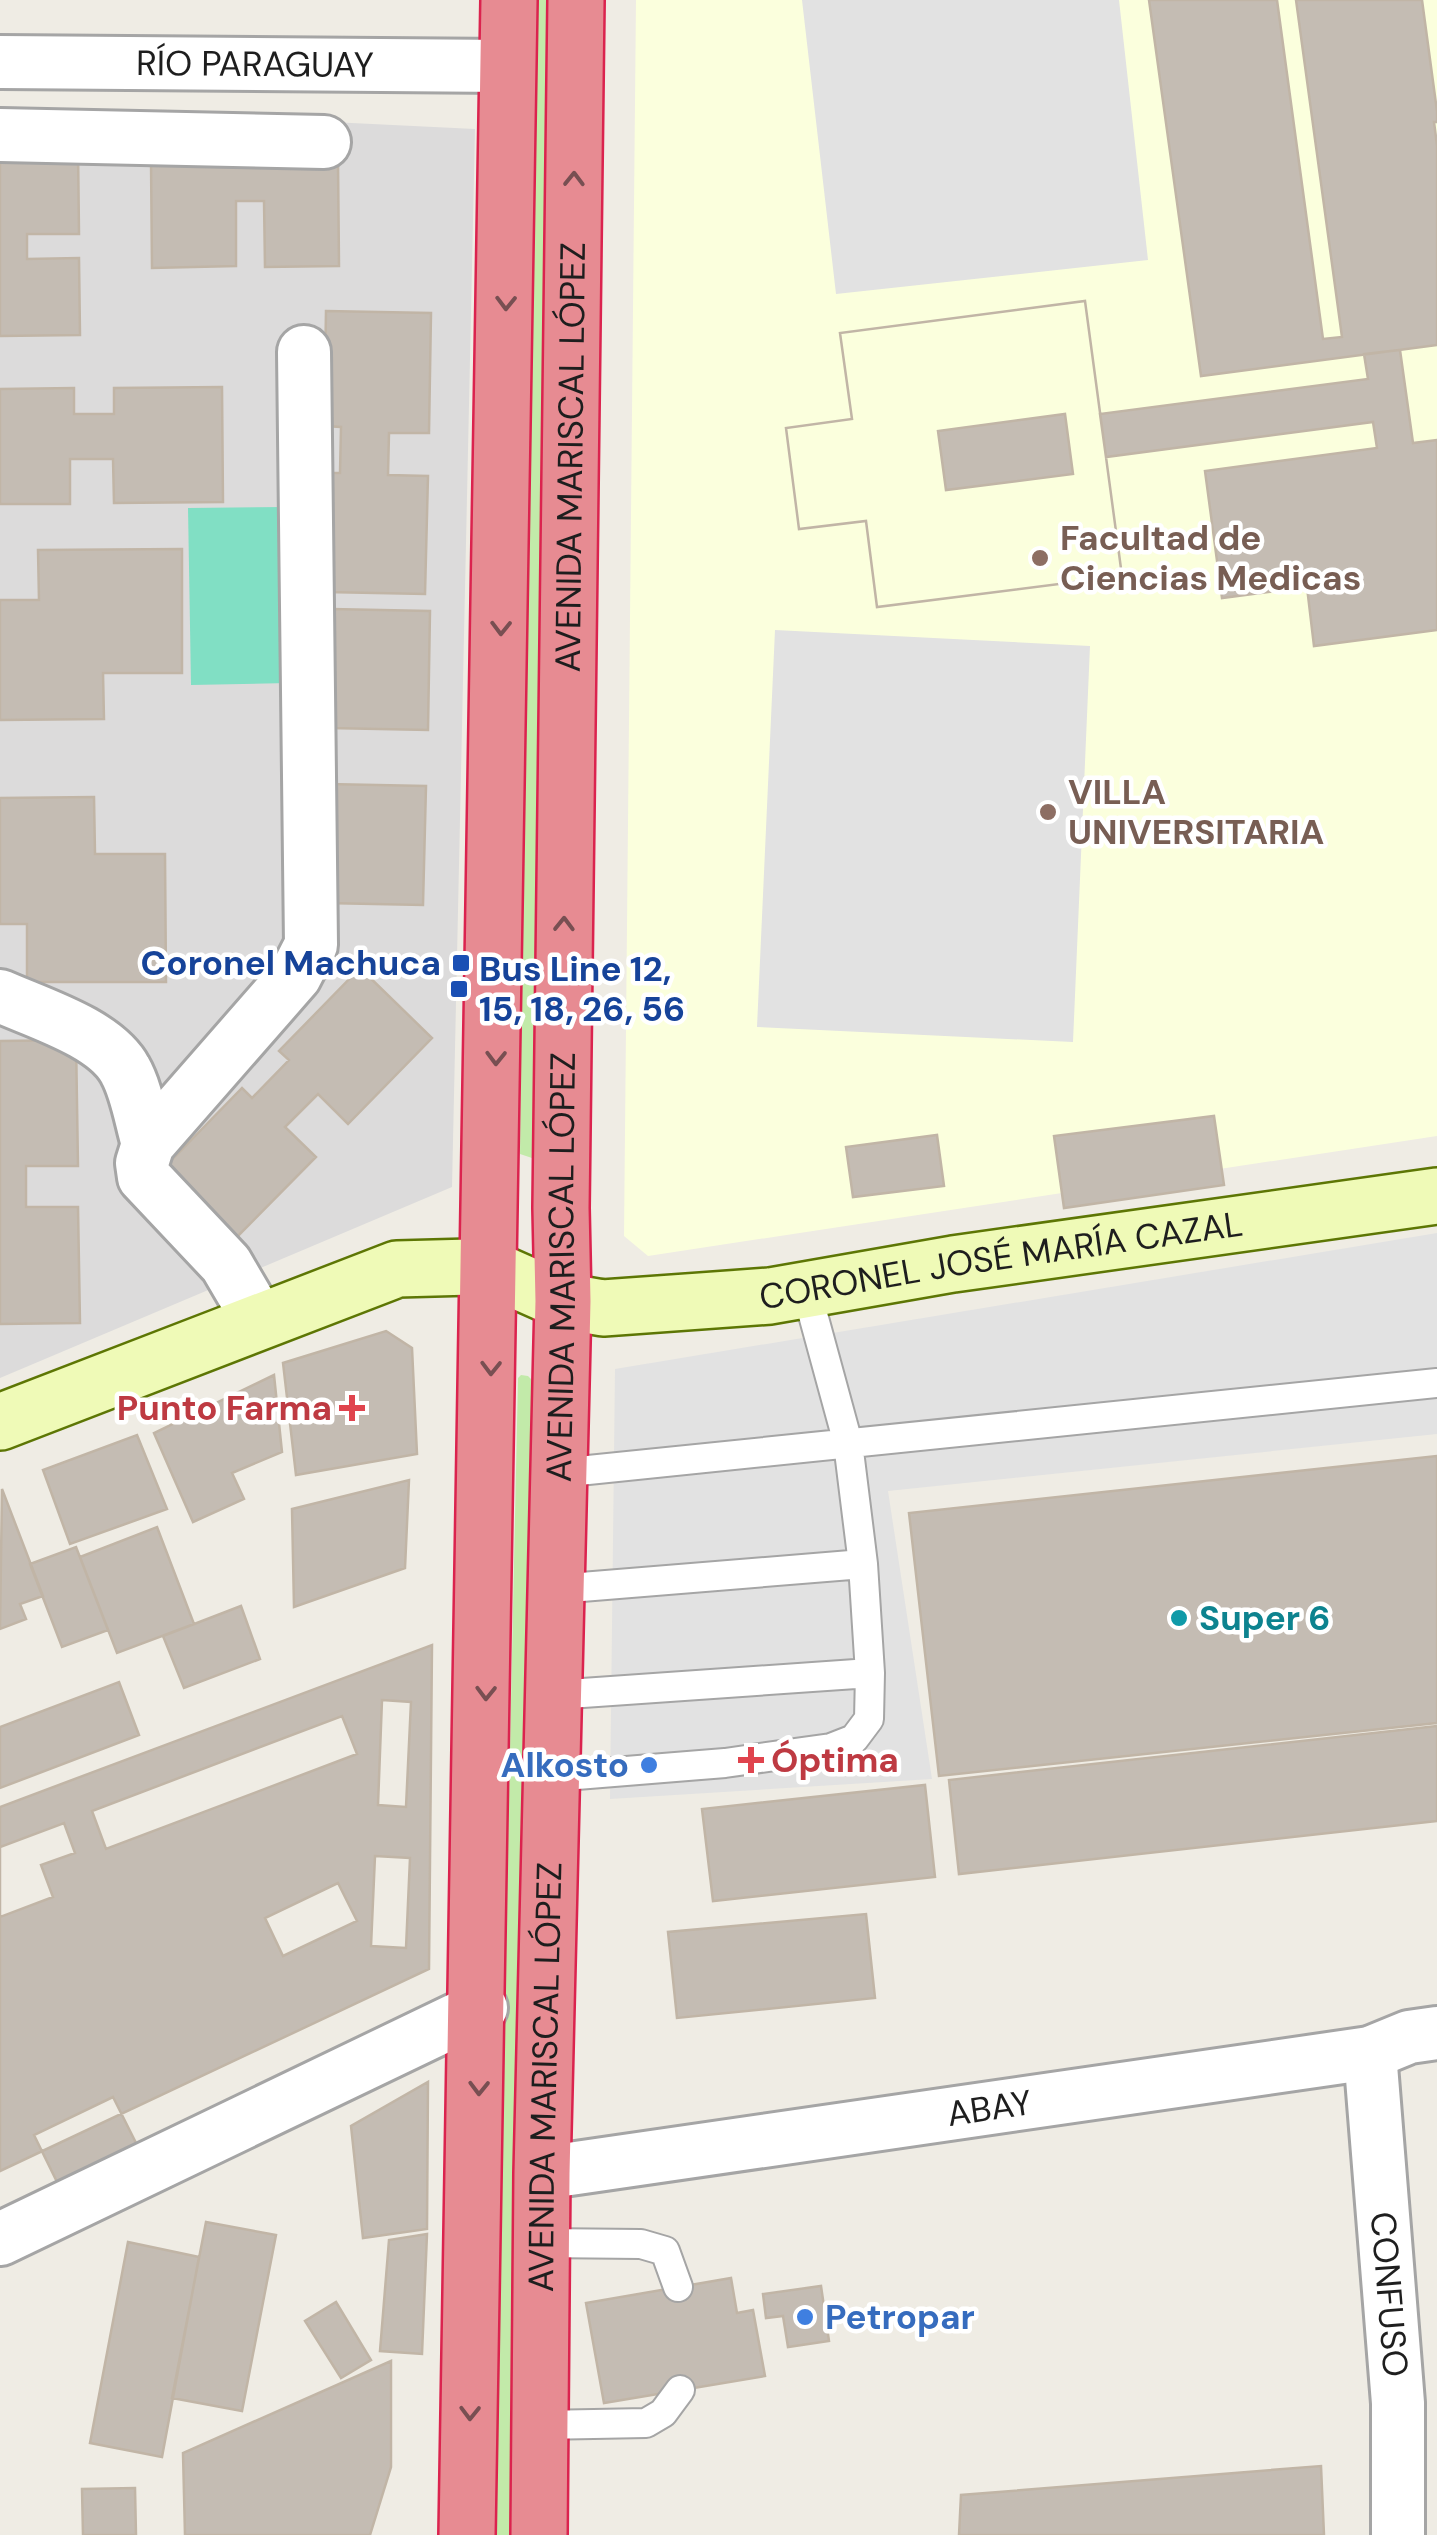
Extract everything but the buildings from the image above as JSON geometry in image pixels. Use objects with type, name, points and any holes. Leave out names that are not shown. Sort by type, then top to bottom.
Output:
[{"type":"highway","name":"AVENIDA MARISCAL LÓPEZ","points":[[467,2535],[493,1270],[509,0]]},
{"type":"highway","name":"AVENIDA MARISCAL LÓPEZ","points":[[539,2535],[542,2173],[563,1301],[560,1208],[576,0]]},
{"type":"street","name":"RÍO PARAGUAY","points":[[0,62],[508,66]]},
{"type":"street","points":[[0,135],[324,142]]},
{"type":"street","points":[[260,1322],[226,1264],[144,1178],[142,1163],[148,1144],[295,976],[311,945],[304,352]]},
{"type":"street","points":[[0,996],[99,1042],[116,1055],[128,1074],[148,1144]]},
{"type":"street","name":"CORONEL JOSÉ MARÍA CAZAL","points":[[493,1270],[563,1301],[603,1308],[770,1296],[953,1264],[1437,1196]]},
{"type":"street","points":[[0,1422],[397,1269],[493,1270]]},
{"type":"street","points":[[0,2238],[480,2008]]},
{"type":"street","name":"ABAY","points":[[542,2173],[1370,2053],[1409,2037],[1437,2033]]},
{"type":"street","name":"CONFUSO","points":[[1370,2053],[1398,2403],[1398,2535]]},
{"type":"lane","points":[[552,1777],[725,1763],[831,1748],[854,1738],[869,1719],[863,1564],[848,1443],[806,1290]]},
{"type":"lane","points":[[559,1473],[1437,1384]]},
{"type":"lane","points":[[556,1589],[863,1564]]},
{"type":"lane","points":[[554,1695],[870,1673]]},
{"type":"lane","points":[[541,2243],[640,2244],[664,2251],[678,2287]]},
{"type":"lane","points":[[541,2426],[646,2424],[662,2413],[680,2390]]},
{"type":"shaded area","name":"VILLA UNIVERSITARIA","points":[[636,0],[1437,0],[1437,1136],[648,1256],[624,1236]]},
{"type":"shaded area","points":[[802,0],[1119,0],[1148,260],[836,294]]},
{"type":"shaded area","points":[[0,106],[475,129],[452,1187],[0,1378]]},
{"type":"shaded area","points":[[775,630],[1090,646],[1073,1042],[757,1027]]},
{"type":"shaded area","points":[[1437,1233],[1437,1434],[888,1491],[932,1779],[610,1799],[615,1369]]},
{"type":"green space","points":[[532,0],[551,0],[532,1158],[520,1154]]},
{"type":"green space","points":[[286,507],[289,683],[191,685],[188,508]]},
{"type":"green space","points":[[521,1375],[534,1382],[511,2535],[493,2535],[518,1378]]},
{"type":"place","name":"Facultad de Ciencias Medicas","points":[[1040,558]]},
{"type":"place","name":"VILLA UNIVERSITARIA","points":[[1048,812]]},
{"type":"place","name":"Coronel Machuca","points":[[461,963]]},
{"type":"place","name":"Bus Line 12, 15, 18, 26, 56","points":[[459,989]]},
{"type":"place","name":"Punto Farma","points":[[352,1408]]},
{"type":"place","name":"Super 6","points":[[1179,1618]]},
{"type":"place","name":"Óptima","points":[[751,1760]]},
{"type":"place","name":"Alkosto","points":[[649,1765]]},
{"type":"place","name":"Petropar","points":[[805,2317]]}]
